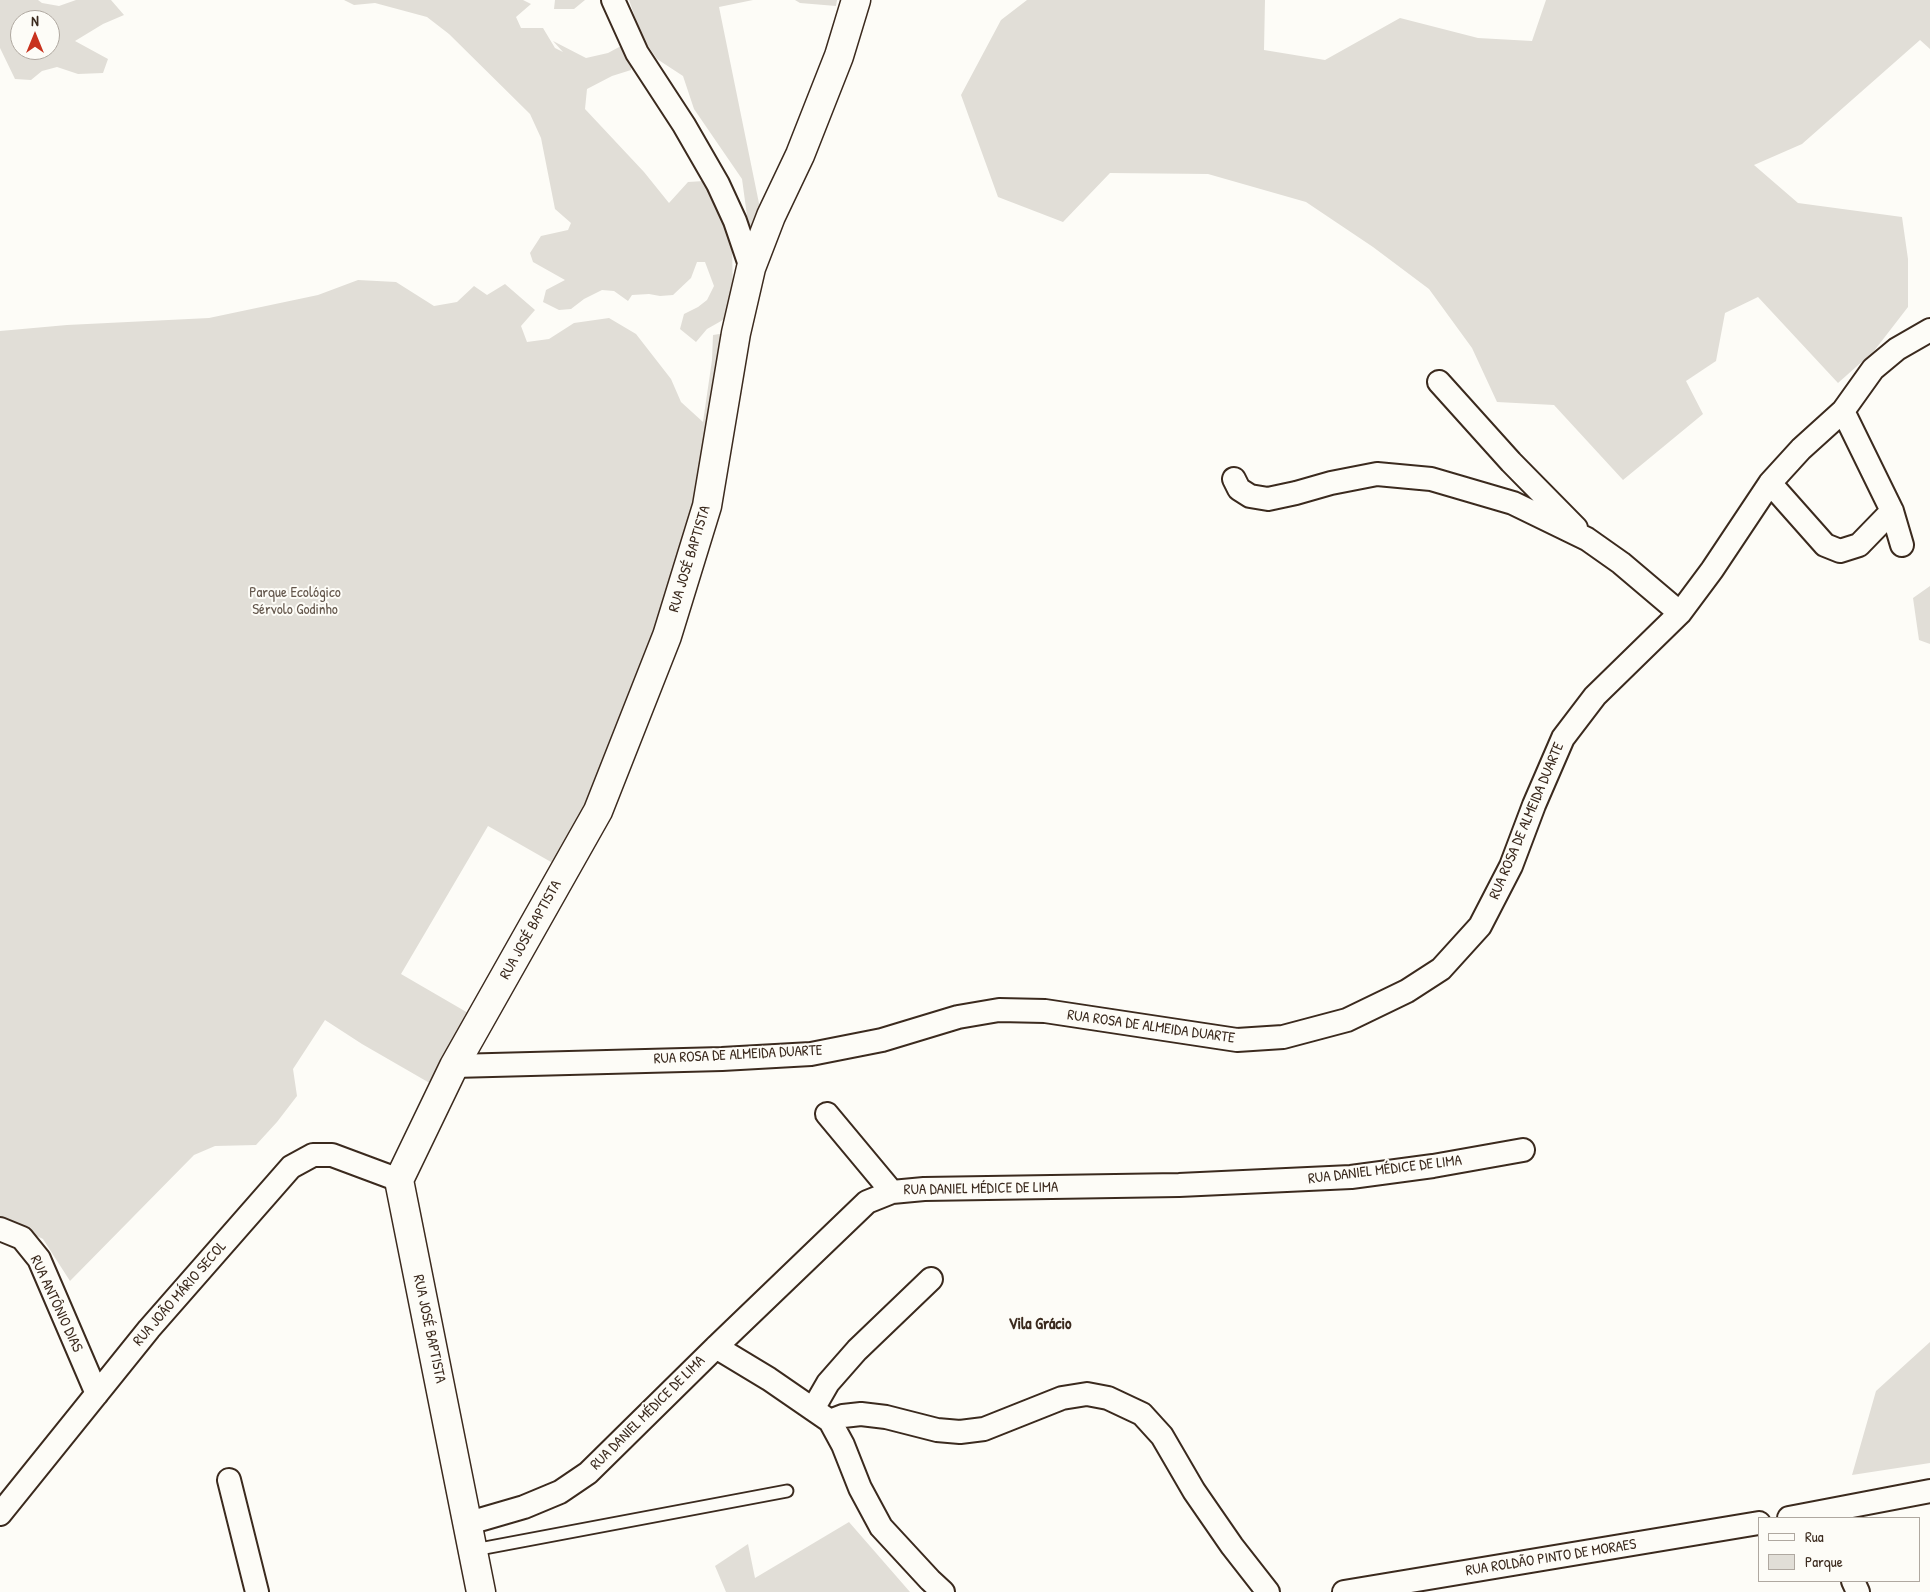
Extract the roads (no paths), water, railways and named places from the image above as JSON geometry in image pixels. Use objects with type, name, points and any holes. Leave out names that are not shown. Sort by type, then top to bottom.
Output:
[{"type":"street","points":[[613,0],[637,52],[684,125],[718,184],[736,221],[751,268]]},
{"type":"street","name":"RUA JOSÉ BAPTISTA","points":[[481,1592],[469,1522],[399,1180],[454,1066],[598,811],[667,636],[707,506],[736,333],[751,268],[770,216],[800,155],[839,56],[856,0]]},
{"type":"street","name":"RUA ROSA DE ALMEIDA DUARTE","points":[[454,1066],[722,1059],[811,1054],[882,1040],[958,1017],[1000,1010],[1045,1011],[1237,1040],[1283,1037],[1347,1020],[1407,991],[1441,969],[1480,926],[1511,866],[1534,805],[1563,738],[1596,696],[1680,612],[1712,570],[1770,483],[1801,449],[1843,411],[1873,369],[1896,348],[1930,330]]},
{"type":"street","points":[[1438,382],[1511,462],[1587,540]]},
{"type":"street","points":[[1843,411],[1892,511],[1902,545]]},
{"type":"street","points":[[1234,479],[1239,488],[1250,496],[1268,499],[1331,483],[1378,474],[1431,479],[1513,503],[1587,540],[1622,563],[1680,612]]},
{"type":"street","points":[[1770,483],[1825,545],[1840,550],[1859,545],[1892,511]]},
{"type":"street","points":[[827,1114],[892,1192]]},
{"type":"street","name":"RUA DANIEL MÉDICE DE LIMA","points":[[469,1522],[524,1507],[560,1492],[588,1473],[716,1347],[868,1202],[892,1192],[924,1188],[1179,1186],[1351,1177],[1433,1166],[1523,1150]]},
{"type":"street","name":"RUA JOÃO MÁRIO SECOL","points":[[0,1514],[149,1328],[291,1167],[313,1155],[332,1155],[399,1180]]},
{"type":"street","name":"RUA ANTÔNIO DIAS","points":[[0,1228],[22,1238],[39,1259],[97,1394]]},
{"type":"street","points":[[822,1415],[828,1383],[857,1350],[930,1279]]},
{"type":"street","points":[[716,1347],[822,1415],[843,1445],[860,1488],[881,1527],[943,1592]]},
{"type":"street","points":[[822,1415],[843,1416],[861,1414],[886,1417],[937,1430],[960,1432],[984,1429],[1062,1398],[1087,1394],[1108,1398],[1142,1414],[1162,1436],[1194,1491],[1232,1546],[1268,1592]]},
{"type":"street","points":[[228,1480],[256,1592]]},
{"type":"street","points":[[1806,1517],[1823,1516],[1930,1491]]},
{"type":"street","name":"RUA ROLDÃO PINTO DE MORAES","points":[[1344,1592],[1758,1523]]},
{"type":"lane","points":[[474,1550],[788,1491]]},
{"type":"district","name":"Vila Grácio","points":[[1040,1325]]},
{"type":"park label","name":"Parque Ecológico Sérvolo Godinho","points":[[295,602]]}]
